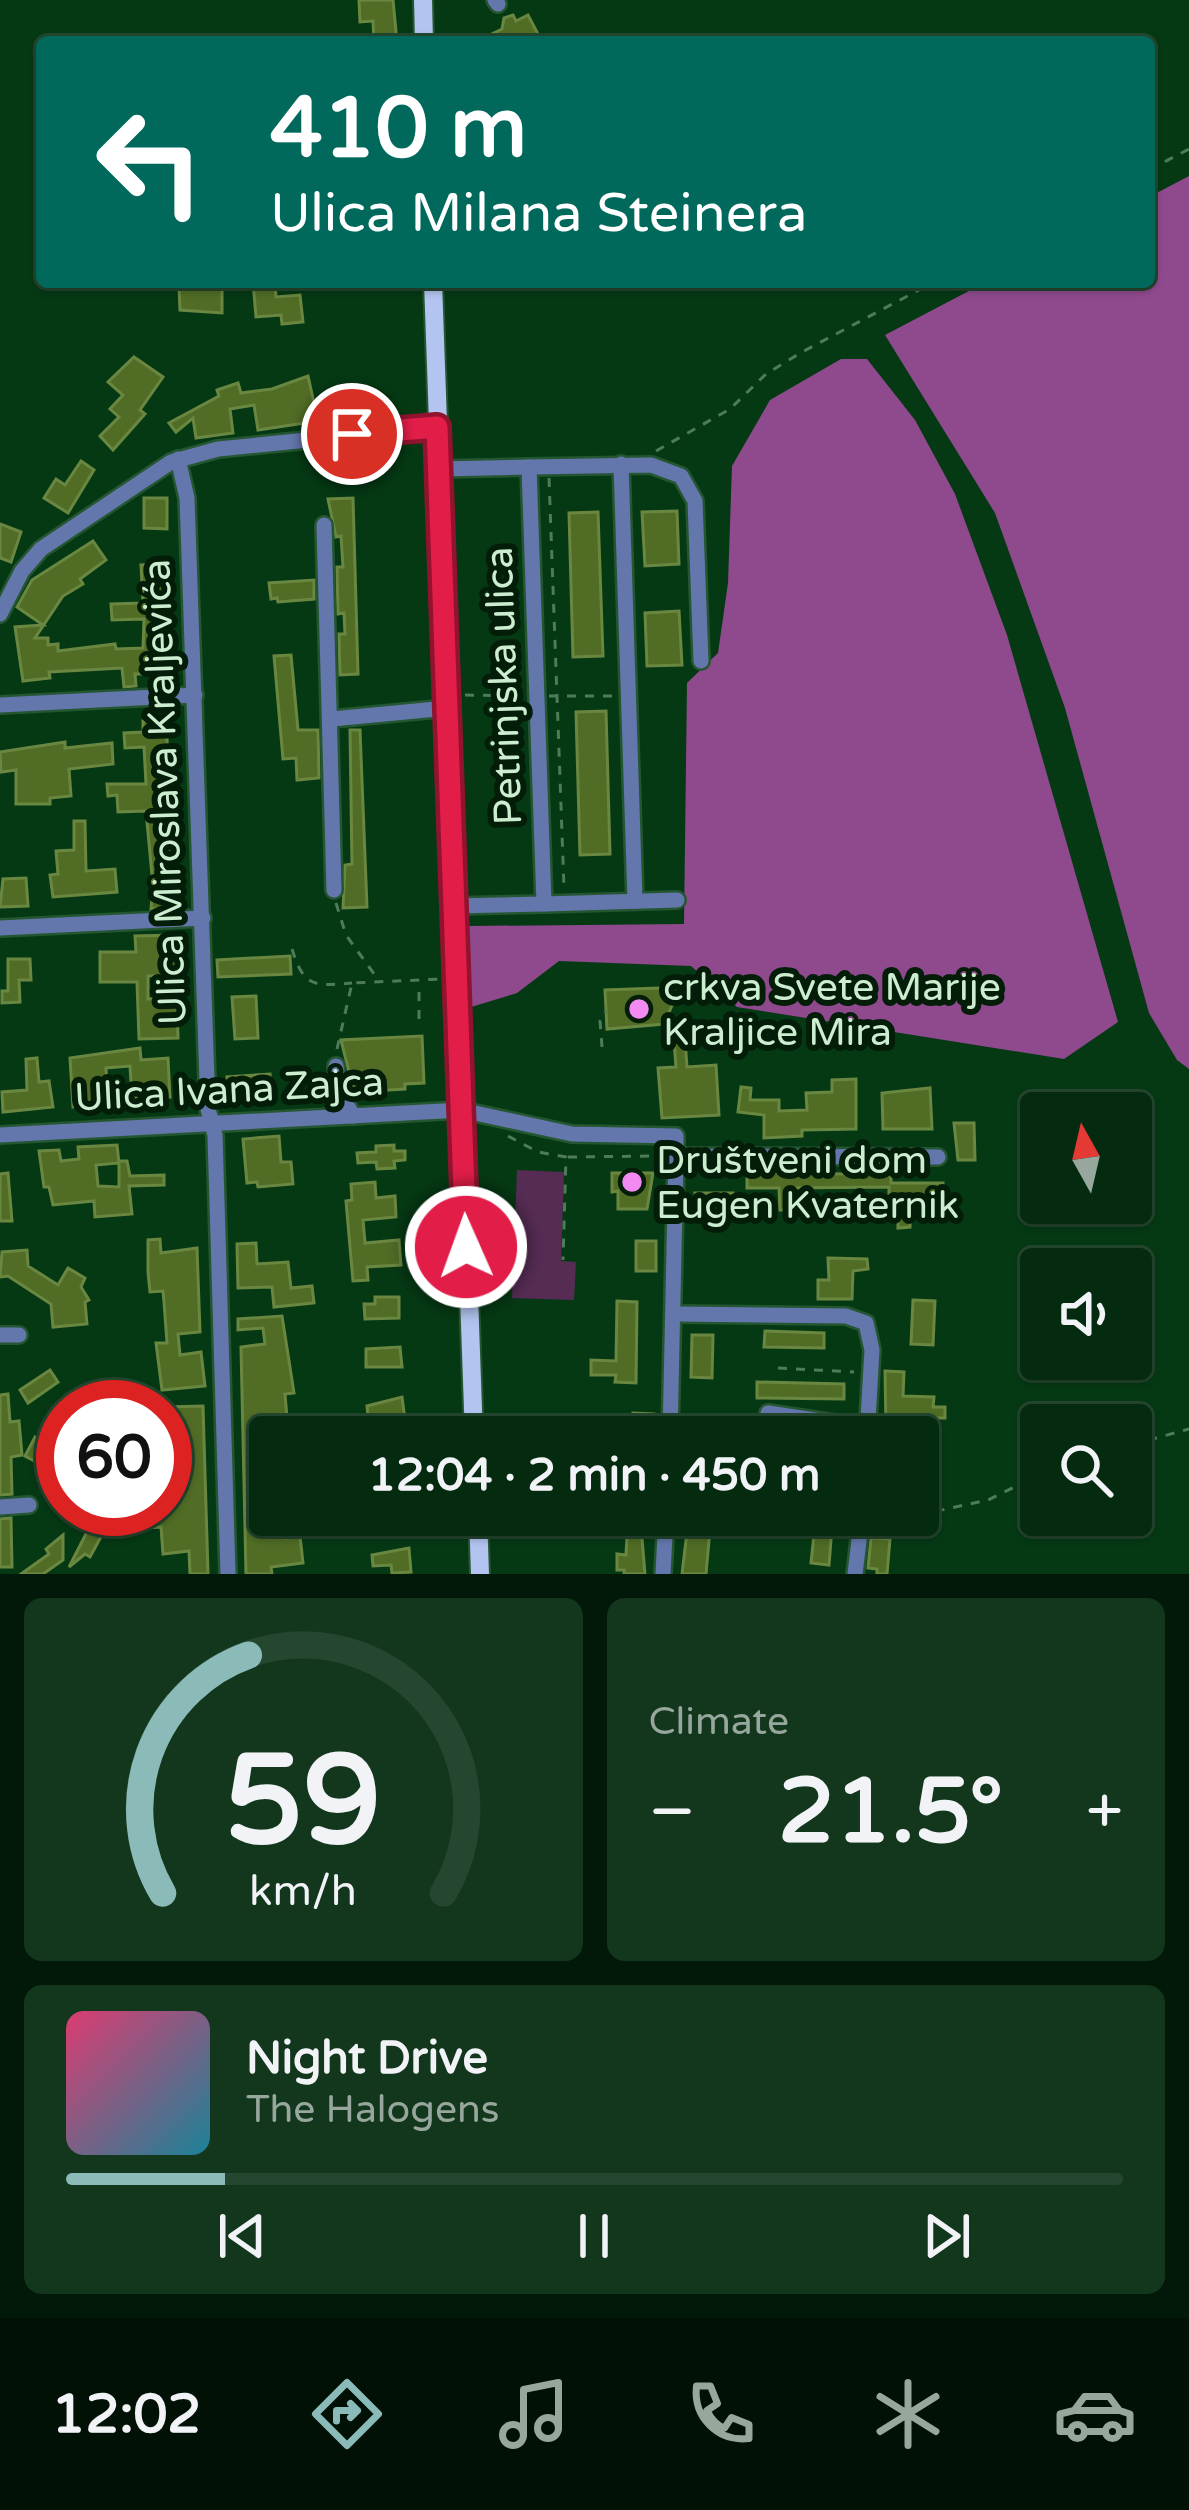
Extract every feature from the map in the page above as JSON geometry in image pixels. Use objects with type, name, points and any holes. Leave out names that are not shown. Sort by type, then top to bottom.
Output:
[{"type":"main road","points":[[423,0],[424,36]]},
{"type":"main road","name":"Petrinjska ulica","points":[[433,288],[473,1416]]},
{"type":"main road","points":[[479,1536],[480,1574]]},
{"type":"street","points":[[0,614],[22,571],[41,549],[178,459],[218,449],[437,427]]},
{"type":"street","name":"Ulica Miroslava Kraljevića","points":[[178,459],[187,498],[228,1574]]},
{"type":"street","points":[[439,469],[621,464],[651,465],[681,476],[695,501],[701,661]]},
{"type":"street","points":[[621,464],[635,901]]},
{"type":"street","name":"Petrinjska ulica","points":[[530,467],[544,904]]},
{"type":"street","points":[[324,525],[334,890]]},
{"type":"street","points":[[0,705],[195,695]]},
{"type":"street","name":"Petrinjska ulica","points":[[332,719],[447,708]]},
{"type":"street","points":[[454,906],[677,900]]},
{"type":"street","points":[[0,928],[202,918]]},
{"type":"street","points":[[336,1066],[339,1090],[353,1116]]},
{"type":"street","name":"Ulica Ivana Zajca","points":[[0,1135],[461,1111],[572,1134],[676,1136],[676,1156]]},
{"type":"street","points":[[671,1416],[676,1156],[938,1157]]},
{"type":"street","points":[[675,1314],[846,1316],[866,1323],[872,1350],[868,1416]]},
{"type":"street","points":[[0,1335],[19,1335]]},
{"type":"street","points":[[768,1413],[783,1416]]},
{"type":"street","points":[[0,1507],[29,1505]]},
{"type":"street","points":[[663,1574],[665,1536]]},
{"type":"street","points":[[856,1574],[860,1536]]},
{"type":"path","points":[[1155,167],[1189,149]]},
{"type":"path","points":[[651,454],[730,409],[766,374],[802,352],[923,288]]},
{"type":"path","points":[[549,476],[564,891]]},
{"type":"path","points":[[334,890],[346,935],[378,980]]},
{"type":"path","points":[[292,949],[299,974],[315,985],[456,978]]},
{"type":"path","points":[[419,981],[419,1019]]},
{"type":"path","points":[[336,1066],[352,982]]},
{"type":"path","points":[[602,1048],[601,1021],[606,1011]]},
{"type":"path","points":[[501,1131],[538,1152],[566,1156],[676,1156]]},
{"type":"path","points":[[563,1260],[566,1156]]},
{"type":"path","points":[[778,1369],[871,1373]]},
{"type":"path","points":[[1152,1439],[1189,1429]]},
{"type":"path","points":[[939,1510],[988,1500],[1020,1484]]},
{"type":"shaded area","points":[[1189,176],[1189,1069],[1177,1060],[1149,1013],[1065,708],[995,513],[885,335],[975,288],[1155,288],[1155,194]]},
{"type":"shaded area","points":[[841,359],[867,359],[915,420],[955,494],[1007,635],[1118,1022],[1064,1059],[737,1007],[691,966],[559,961],[517,993],[471,1007],[468,926],[684,924],[687,683],[718,653],[728,583],[732,466],[770,400]]},
{"type":"shaded area","points":[[517,1170],[564,1172],[561,1261],[576,1262],[574,1300],[512,1298]]},
{"type":"building","points":[[359,0],[393,0],[396,36],[374,36],[373,21],[360,22]]},
{"type":"building","points":[[513,15],[516,21],[528,15],[539,36],[487,36],[502,29],[504,18]]},
{"type":"building","points":[[179,288],[222,288],[222,313],[180,310]]},
{"type":"building","points":[[254,288],[275,288],[276,297],[300,295],[303,322],[282,324],[281,315],[256,317]]},
{"type":"building","points":[[134,357],[163,377],[140,410],[145,414],[113,450],[100,436],[119,417],[110,409],[123,395],[108,382]]},
{"type":"building","points":[[308,376],[318,421],[258,430],[254,405],[230,409],[233,433],[196,438],[193,418],[176,432],[169,423],[219,396],[217,390],[238,383],[241,393],[272,389]]},
{"type":"building","points":[[81,461],[94,470],[68,513],[44,498],[56,479],[65,485]]},
{"type":"building","points":[[144,498],[167,498],[167,529],[144,528]]},
{"type":"building","points":[[353,498],[358,674],[340,675],[339,634],[345,634],[344,613],[338,614],[341,536],[336,537],[328,499]]},
{"type":"building","points":[[677,511],[679,564],[645,566],[642,512]]},
{"type":"building","points":[[598,512],[603,656],[573,657],[569,513]]},
{"type":"building","points":[[0,524],[21,532],[11,562],[0,558]]},
{"type":"building","points":[[93,541],[106,560],[80,579],[83,584],[63,596],[35,638],[48,638],[48,645],[58,644],[58,651],[115,644],[116,649],[143,648],[144,619],[112,620],[111,604],[143,603],[141,565],[164,564],[168,674],[135,674],[136,686],[124,687],[122,668],[49,672],[50,678],[23,681],[15,627],[43,625],[17,607],[32,580]]},
{"type":"building","points":[[314,580],[314,599],[271,599],[269,583]]},
{"type":"building","points":[[679,611],[682,665],[647,666],[645,613]]},
{"type":"building","points":[[291,655],[298,730],[318,730],[319,778],[297,780],[296,758],[283,759],[274,656]]},
{"type":"building","points":[[606,711],[610,854],[580,855],[576,712]]},
{"type":"building","points":[[166,720],[176,907],[151,909],[146,811],[118,812],[117,795],[108,796],[107,784],[146,784],[144,747],[125,748],[124,733],[143,732],[143,721]]},
{"type":"building","points":[[350,730],[360,730],[367,907],[343,908],[345,865],[352,864]]},
{"type":"building","points":[[65,742],[65,748],[112,743],[113,764],[69,769],[71,796],[50,798],[50,804],[16,804],[16,770],[1,772],[0,752]]},
{"type":"building","points":[[74,821],[85,821],[86,871],[115,869],[117,892],[53,897],[50,875],[58,874],[56,851],[74,850]]},
{"type":"building","points":[[26,878],[28,906],[0,907],[3,879]]},
{"type":"building","points":[[175,935],[178,975],[148,976],[148,999],[177,998],[178,1038],[139,1039],[137,982],[100,982],[100,952],[136,952],[135,936]]},
{"type":"building","points":[[290,956],[291,974],[218,977],[217,960]]},
{"type":"building","points":[[8,959],[30,959],[31,980],[19,980],[20,1002],[2,1003],[2,991],[8,991]]},
{"type":"building","name":"crkva Svete Marije Kraljice Mira","points":[[659,988],[673,1003],[664,1024],[607,1029],[605,990]]},
{"type":"building","points":[[256,996],[258,1038],[235,1039],[232,997]]},
{"type":"building","points":[[422,1036],[424,1083],[354,1092],[341,1040]]},
{"type":"building","points":[[685,1040],[687,1067],[716,1065],[719,1115],[662,1118],[658,1068],[676,1067],[674,1041]]},
{"type":"building","points":[[140,1048],[141,1060],[168,1058],[170,1097],[132,1099],[130,1066],[106,1068],[107,1093],[115,1092],[116,1104],[73,1107],[70,1058]]},
{"type":"building","points":[[37,1058],[39,1082],[49,1081],[53,1107],[3,1112],[2,1092],[27,1090],[26,1059]]},
{"type":"building","points":[[270,1074],[271,1095],[228,1098],[227,1077]]},
{"type":"building","points":[[856,1079],[856,1129],[802,1130],[802,1136],[764,1138],[764,1115],[738,1112],[741,1087],[751,1088],[750,1100],[779,1100],[779,1111],[807,1110],[806,1093],[832,1092],[832,1080]]},
{"type":"building","points":[[930,1088],[932,1129],[883,1129],[882,1093]]},
{"type":"building","points":[[954,1123],[974,1123],[975,1160],[958,1160]]},
{"type":"building","points":[[279,1136],[281,1162],[291,1162],[293,1184],[258,1187],[257,1182],[247,1183],[243,1139]]},
{"type":"building","points":[[117,1145],[119,1163],[127,1161],[130,1176],[164,1175],[164,1185],[129,1186],[132,1214],[95,1217],[94,1201],[53,1205],[49,1187],[44,1187],[39,1151],[59,1150],[61,1161],[79,1159],[78,1147]],"holes":[[[119,1163],[119,1187],[98,1186],[96,1165]]]},
{"type":"building","points":[[394,1145],[394,1151],[405,1151],[405,1160],[394,1161],[395,1168],[358,1163],[357,1153]]},
{"type":"building","points":[[747,1172],[891,1175],[891,1183],[943,1183],[943,1200],[910,1200],[910,1227],[898,1228],[898,1206],[889,1206],[889,1187],[790,1188],[791,1210],[780,1210],[779,1188],[747,1188]]},
{"type":"building","points":[[8,1173],[12,1221],[0,1221],[0,1174]]},
{"type":"building","name":"Društveni dom Eugen Kvaternik","points":[[612,1173],[653,1173],[647,1209],[618,1209]]},
{"type":"building","points":[[375,1182],[376,1198],[395,1196],[396,1217],[363,1220],[365,1243],[399,1240],[401,1265],[367,1267],[368,1280],[353,1281],[346,1201],[352,1200],[351,1184]]},
{"type":"building","points":[[695,1193],[733,1193],[733,1210],[695,1210]]},
{"type":"building","points":[[160,1239],[161,1253],[197,1248],[200,1332],[178,1334],[180,1355],[201,1352],[205,1386],[192,1387],[192,1380],[161,1380],[156,1343],[167,1343],[163,1291],[150,1292],[148,1240]]},
{"type":"building","points":[[636,1241],[656,1241],[656,1271],[636,1271]]},
{"type":"building","points":[[256,1243],[257,1264],[288,1262],[291,1288],[312,1286],[314,1303],[274,1307],[272,1287],[238,1288],[237,1244]]},
{"type":"building","points":[[27,1250],[28,1266],[58,1285],[68,1268],[85,1278],[81,1287],[89,1300],[85,1302],[87,1324],[53,1327],[51,1304],[8,1276],[0,1277],[2,1252]]},
{"type":"building","points":[[828,1258],[867,1259],[868,1269],[853,1271],[852,1299],[818,1299],[818,1280],[829,1280]]},
{"type":"building","points":[[375,1297],[399,1297],[399,1318],[365,1319],[364,1304],[375,1304]]},
{"type":"building","points":[[913,1300],[935,1301],[933,1345],[911,1344]]},
{"type":"building","points":[[617,1301],[637,1302],[636,1383],[615,1382],[616,1375],[591,1375],[591,1360],[616,1361]]},
{"type":"building","points":[[282,1316],[294,1393],[285,1394],[287,1416],[249,1416],[249,1536],[300,1536],[303,1563],[271,1567],[272,1574],[246,1574],[241,1347],[265,1344],[263,1328],[238,1330],[238,1319]]},
{"type":"building","points":[[765,1331],[824,1333],[824,1348],[764,1347]]},
{"type":"building","points":[[692,1335],[713,1335],[712,1378],[691,1377]]},
{"type":"building","points":[[400,1347],[402,1367],[366,1367],[366,1349]]},
{"type":"building","points":[[50,1370],[57,1380],[36,1380],[36,1397],[28,1403],[20,1390]]},
{"type":"building","points":[[885,1371],[904,1372],[903,1396],[934,1397],[933,1407],[945,1407],[945,1418],[886,1416]]},
{"type":"building","points":[[757,1382],[844,1384],[844,1399],[757,1398]]},
{"type":"building","points":[[8,1394],[10,1422],[19,1421],[22,1455],[11,1457],[12,1494],[0,1495],[0,1395]]},
{"type":"building","points":[[402,1397],[404,1416],[368,1416],[367,1406]]},
{"type":"building","points":[[192,1406],[203,1406],[208,1574],[190,1574],[189,1551],[163,1554],[162,1536],[192,1536]]},
{"type":"building","points":[[35,1437],[36,1438],[36,1462],[25,1456]]},
{"type":"building","points":[[11,1518],[12,1567],[0,1567],[0,1519]]},
{"type":"building","points":[[63,1536],[63,1560],[43,1574],[21,1574],[49,1554],[46,1549]]},
{"type":"building","points":[[85,1536],[101,1536],[90,1557],[85,1554],[69,1567]]},
{"type":"building","points":[[627,1536],[642,1536],[645,1574],[617,1570],[617,1554],[626,1555]]},
{"type":"building","points":[[687,1536],[709,1536],[706,1574],[682,1574]]},
{"type":"building","points":[[814,1536],[831,1536],[829,1565],[811,1563]]},
{"type":"building","points":[[871,1538],[890,1539],[887,1574],[868,1568]]},
{"type":"building","points":[[409,1548],[411,1572],[392,1573],[391,1565],[373,1566],[372,1555]]},
{"type":"place","name":"crkva Svete Marije Kraljice Mira","points":[[639,1009]]},
{"type":"place","name":"Društveni dom Eugen Kvaternik","points":[[632,1182]]},
{"type":"route","points":[[352,434],[437,427],[466,1247]]}]
